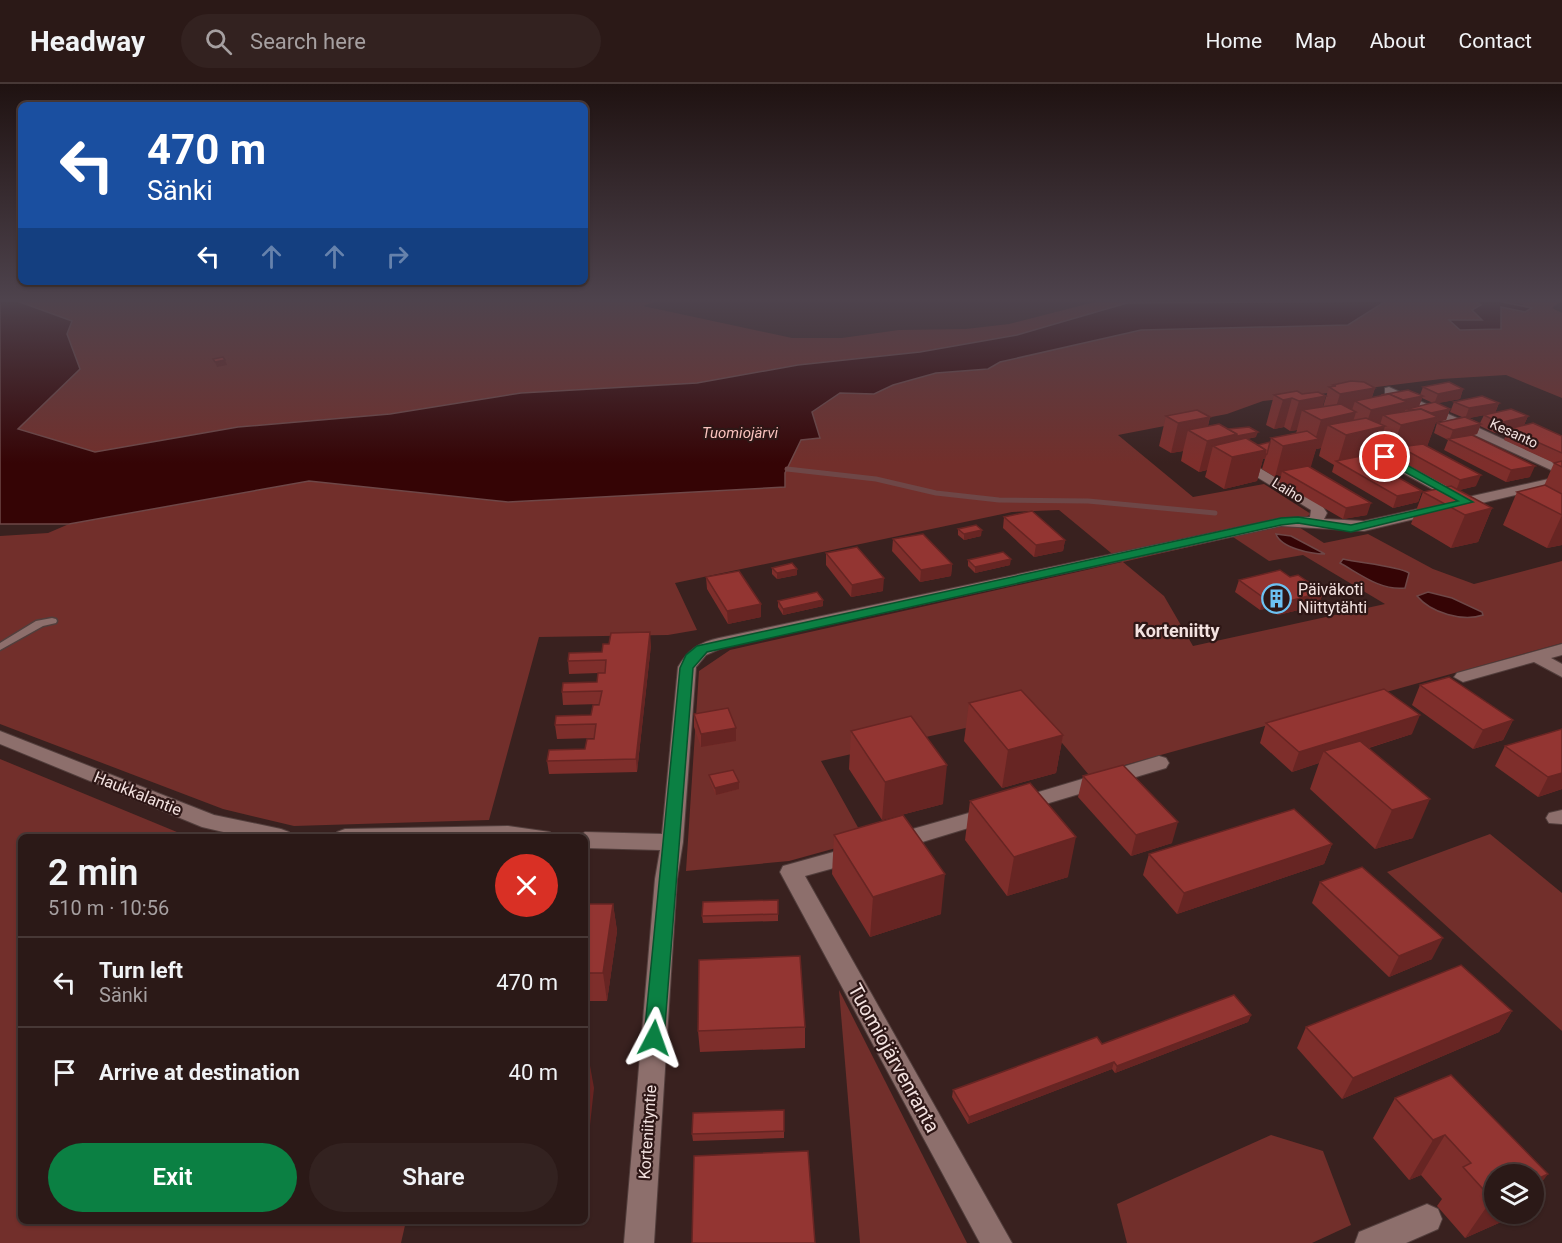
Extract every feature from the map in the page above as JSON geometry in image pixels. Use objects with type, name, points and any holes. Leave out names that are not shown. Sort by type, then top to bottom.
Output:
[{"type":"street","name":"Kesanto","points":[[1389,391],[1562,471]]},
{"type":"street","points":[[1344,435],[1468,502]]},
{"type":"street","name":"Laiho","points":[[1224,451],[1316,507],[1320,513],[1315,523]]},
{"type":"street","name":"Korteniityntie","points":[[639,1243],[666,879],[672,842],[687,668],[691,658],[702,649],[1281,522],[1298,520],[1336,528],[1358,527],[1562,480]]},
{"type":"street","points":[[1463,677],[1562,649]]},
{"type":"street","points":[[1538,657],[1562,672]]},
{"type":"street","name":"Haukkalantie","points":[[0,736],[210,822],[266,834]]},
{"type":"street","name":"Tuomiojärvenranta","points":[[997,1243],[791,872],[1159,763]]},
{"type":"street","points":[[588,840],[672,842]]},
{"type":"street","points":[[1370,1243],[1427,1219]]},
{"type":"lane","points":[[0,647],[40,623],[52,621]]},
{"type":"shaded area","points":[[75,355],[891,355],[798,365],[698,383],[521,393],[390,414],[238,427],[95,452],[17,429],[80,369]]},
{"type":"shaded area","points":[[1030,355],[1562,355],[1562,398],[1506,375],[1441,379],[1263,401],[1227,414],[1118,435],[1193,497],[1264,484],[1311,514],[1294,524],[1324,543],[1368,534],[1433,569],[1474,584],[1562,561],[1562,643],[1089,775],[1036,712],[821,761],[865,840],[789,861],[686,871],[699,671],[730,650],[1122,562],[1059,510],[1012,512],[675,583],[697,630],[668,635],[539,637],[489,820],[294,826],[223,809],[0,724],[0,536],[48,533],[69,524],[309,481],[508,502],[785,487],[785,473],[812,412],[840,393],[874,394],[893,385],[936,373],[988,369],[1000,362]],"holes":[[[1233,537],[1269,561],[1303,555],[1385,604],[1193,646],[1164,596],[1123,562]]]},
{"type":"shaded area","points":[[0,759],[182,834],[18,834],[18,1224],[405,1224],[401,1243],[0,1243]]},
{"type":"shaded area","points":[[1490,834],[1562,893],[1562,1031],[1387,872]]},
{"type":"shaded area","points":[[839,990],[967,1243],[860,1243]]},
{"type":"shaded area","points":[[1271,1135],[1323,1151],[1351,1225],[1312,1243],[1127,1243],[1117,1204]]},
{"type":"water","name":"Tuomiojärvi","points":[[0,355],[75,355],[80,369],[18,429],[95,452],[238,427],[390,414],[521,393],[697,383],[798,365],[891,355],[1030,355],[1000,362],[988,369],[936,373],[893,385],[874,394],[840,393],[812,412],[820,438],[801,440],[785,473],[785,487],[508,502],[309,481],[69,524],[0,524]]},
{"type":"water","points":[[1276,534],[1291,536],[1325,554],[1312,553],[1290,546],[1279,539]]},
{"type":"water","points":[[1343,559],[1409,573],[1405,588],[1388,587],[1371,581],[1340,563]]},
{"type":"water","points":[[1428,592],[1452,598],[1482,612],[1483,615],[1457,617],[1439,611],[1417,596]]},
{"type":"building","points":[[223,357],[225,360],[215,362],[213,359]]},
{"type":"building","points":[[1351,381],[1364,382],[1375,388],[1340,394],[1329,387]]},
{"type":"building","points":[[1449,382],[1463,389],[1438,394],[1423,387]]},
{"type":"building","points":[[1408,390],[1423,396],[1403,400],[1389,394],[1381,395]]},
{"type":"building","points":[[1297,391],[1302,394],[1318,392],[1326,396],[1299,401],[1292,398],[1283,400],[1274,395]]},
{"type":"building","points":[[1389,394],[1407,402],[1371,410],[1355,401]]},
{"type":"building","points":[[1482,396],[1499,403],[1469,408],[1454,402]]},
{"type":"building","points":[[1435,402],[1450,409],[1431,413],[1421,409],[1408,409]]},
{"type":"building","points":[[1341,404],[1356,412],[1321,420],[1302,410]]},
{"type":"building","points":[[1421,409],[1438,417],[1401,425],[1383,415]]},
{"type":"building","points":[[1511,409],[1528,416],[1499,423],[1484,415]]},
{"type":"building","points":[[1197,410],[1210,417],[1178,423],[1166,416]]},
{"type":"building","points":[[1465,417],[1481,424],[1453,430],[1437,423]]},
{"type":"building","points":[[1366,418],[1385,426],[1346,435],[1328,425]]},
{"type":"building","points":[[1533,423],[1562,436],[1562,453],[1508,429]]},
{"type":"building","points":[[1219,424],[1237,434],[1207,441],[1188,430]]},
{"type":"building","points":[[1249,427],[1258,432],[1237,436],[1228,429]]},
{"type":"building","points":[[1307,431],[1319,439],[1283,446],[1271,438]]},
{"type":"building","points":[[1472,435],[1535,466],[1511,470],[1448,439]]},
{"type":"building","points":[[1246,438],[1266,450],[1232,457],[1213,446]]},
{"type":"building","points":[[1270,442],[1267,454],[1265,454],[1266,450],[1258,445]]},
{"type":"building","points":[[1423,444],[1481,475],[1460,480],[1400,447]]},
{"type":"building","points":[[1361,456],[1422,491],[1397,496],[1336,461]]},
{"type":"building","points":[[1562,461],[1562,467],[1554,463]]},
{"type":"building","points":[[1308,466],[1371,503],[1346,508],[1282,471]]},
{"type":"building","points":[[1545,485],[1562,494],[1562,515],[1517,492]]},
{"type":"building","points":[[1451,486],[1492,508],[1465,515],[1423,492]]},
{"type":"building","points":[[1032,511],[1065,540],[1036,545],[1004,517]]},
{"type":"building","points":[[976,525],[982,530],[964,534],[958,529]]},
{"type":"building","points":[[923,534],[952,564],[921,570],[893,539]]},
{"type":"building","points":[[857,547],[884,578],[852,585],[826,553]]},
{"type":"building","points":[[1003,552],[1011,559],[975,567],[968,560]]},
{"type":"building","points":[[792,563],[797,569],[777,573],[772,568]]},
{"type":"building","points":[[1280,570],[1290,577],[1298,575],[1323,592],[1282,603],[1272,596],[1264,598],[1239,580]]},
{"type":"building","points":[[739,571],[761,604],[727,611],[706,577]]},
{"type":"building","points":[[817,592],[823,600],[783,609],[778,601]]},
{"type":"building","points":[[650,632],[636,759],[547,761],[549,750],[585,749],[587,739],[594,739],[596,724],[555,725],[556,716],[591,715],[593,705],[599,705],[602,691],[562,692],[563,683],[597,682],[598,673],[605,673],[606,660],[568,661],[569,653],[602,652],[603,644],[609,644],[611,633]]},
{"type":"building","points":[[1449,677],[1513,720],[1483,730],[1420,685]]},
{"type":"building","points":[[1384,689],[1420,715],[1299,752],[1266,723]]},
{"type":"building","points":[[1021,690],[1063,735],[1008,750],[969,703]]},
{"type":"building","points":[[728,708],[736,728],[701,734],[694,714]]},
{"type":"building","points":[[911,716],[947,765],[885,782],[851,731]]},
{"type":"building","points":[[1562,729],[1562,773],[1548,777],[1505,746]]},
{"type":"building","points":[[1360,741],[1430,799],[1392,810],[1324,751]]},
{"type":"building","points":[[1123,765],[1178,822],[1136,835],[1083,776]]},
{"type":"building","points":[[733,770],[739,782],[715,788],[709,775]]},
{"type":"building","points":[[1030,783],[1076,837],[1014,857],[970,801]]},
{"type":"building","points":[[1294,809],[1332,844],[1184,893],[1149,854]]},
{"type":"building","points":[[903,815],[945,874],[873,897],[834,835]]},
{"type":"building","points":[[1362,867],[1443,938],[1399,956],[1320,882]]},
{"type":"building","points":[[778,900],[778,914],[702,916],[703,902]]},
{"type":"building","points":[[588,904],[613,904],[603,973],[588,973]]},
{"type":"building","points":[[800,956],[805,1027],[698,1031],[699,960]]},
{"type":"building","points":[[1461,965],[1512,1011],[1353,1078],[1306,1027]]},
{"type":"building","points":[[1234,995],[1251,1015],[1117,1066],[1114,1062],[969,1117],[953,1090],[1097,1037],[1102,1044]]},
{"type":"building","points":[[1451,1075],[1538,1164],[1484,1164],[1484,1190],[1463,1167],[1471,1163],[1445,1135],[1433,1140],[1395,1098]]},
{"type":"building","points":[[784,1110],[784,1131],[692,1134],[693,1113]]},
{"type":"building","points":[[808,1151],[815,1243],[692,1243],[694,1156]]},
{"type":"waterway","points":[[787,469],[876,479],[936,493],[999,500],[1088,501],[1215,513]]},
{"type":"place","name":"Päiväkoti Niittytähti","points":[[1277,598]]},
{"type":"district","name":"Korteniitty","points":[[1177,631]]},
{"type":"route","points":[[654,1038],[666,879],[672,842],[687,668],[691,658],[702,649],[719,643],[1290,520],[1307,521],[1336,528],[1351,528],[1468,502],[1385,457]]}]
